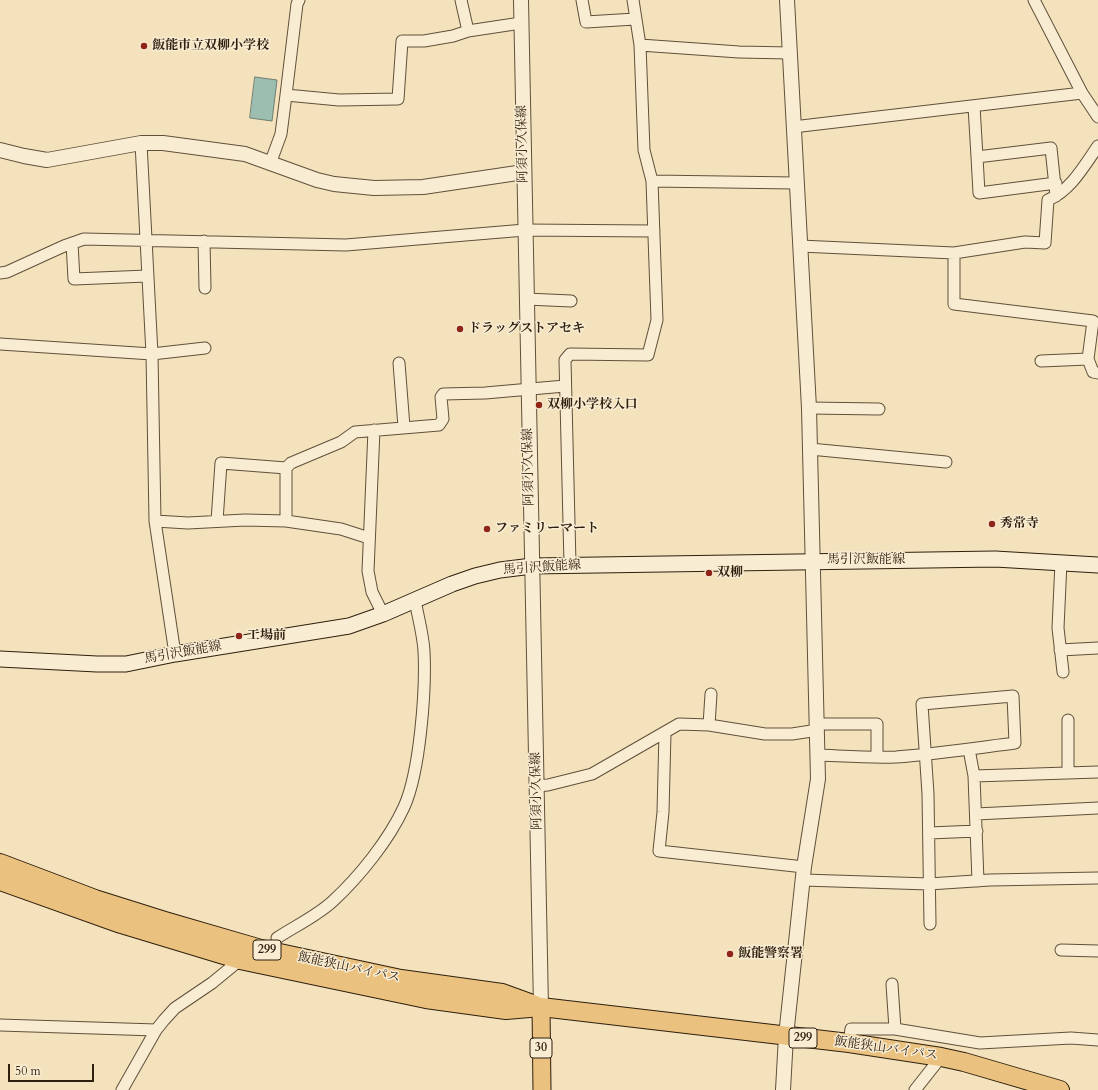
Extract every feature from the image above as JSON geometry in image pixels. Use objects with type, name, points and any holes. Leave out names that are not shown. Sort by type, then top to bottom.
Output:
[{"type":"highway","name":"飯能狭山バイパス","points":[[0,863],[95,898],[165,921],[261,949],[401,979],[502,993],[541,1007]]},
{"type":"highway","name":"飯能狭山バイパス","points":[[0,881],[121,924],[240,960],[377,990],[506,1010],[541,1007],[849,1043],[964,1062],[1037,1082],[1060,1090]]},
{"type":"main road","name":"馬引沢飯能線","points":[[0,659],[126,664],[175,654],[349,626],[383,614],[475,576],[500,570],[532,566],[570,564],[731,564],[813,560],[995,559],[1098,565]]},
{"type":"main road","name":"30","points":[[541,1007],[542,1090]]},
{"type":"street","points":[[270,164],[281,134],[297,4],[299,0]]},
{"type":"street","points":[[461,0],[468,31]]},
{"type":"street","name":"阿須小久保線","points":[[521,0],[541,1007]]},
{"type":"street","points":[[582,0],[586,22],[635,19]]},
{"type":"street","points":[[570,564],[565,360],[570,354],[648,355],[657,320],[652,181],[644,150],[640,45],[632,0]]},
{"type":"street","points":[[783,1090],[786,1036],[804,874],[817,790],[818,755],[809,408],[787,0]]},
{"type":"street","points":[[1034,0],[1082,93],[1098,117]]},
{"type":"street","points":[[286,95],[338,100],[398,99],[402,41],[453,36],[468,31],[521,23]]},
{"type":"street","points":[[640,45],[740,52],[790,53]]},
{"type":"street","points":[[793,127],[1082,93]]},
{"type":"street","points":[[974,106],[979,193],[1056,183]]},
{"type":"street","points":[[0,150],[47,160],[141,143],[163,143],[245,154],[323,182],[374,188],[423,187],[524,172]]},
{"type":"street","points":[[141,143],[152,354],[155,521],[175,654]]},
{"type":"street","points":[[800,246],[954,253],[1025,242],[1045,243],[1048,200],[1068,187],[1098,146]]},
{"type":"street","points":[[977,157],[1051,148],[1056,183],[1056,196]]},
{"type":"street","points":[[652,181],[796,184]]},
{"type":"street","points":[[0,273],[7,272],[84,239],[346,245],[525,230],[654,231]]},
{"type":"street","points":[[204,242],[205,288]]},
{"type":"street","points":[[72,243],[74,278],[147,276]]},
{"type":"street","points":[[954,253],[954,304],[1095,321],[1088,359],[1093,372],[1098,373]]},
{"type":"street","points":[[526,298],[571,301]]},
{"type":"street","points":[[0,344],[152,354],[205,348]]},
{"type":"street","points":[[1041,361],[1088,359]]},
{"type":"street","points":[[399,364],[404,427]]},
{"type":"street","points":[[286,521],[286,468],[291,463],[341,442],[355,432],[439,425],[442,423],[441,397],[443,394],[485,393],[565,386]]},
{"type":"street","points":[[809,408],[879,409]]},
{"type":"street","points":[[374,430],[369,538],[370,578],[372,592],[383,614]]},
{"type":"street","points":[[810,449],[946,462]]},
{"type":"street","points":[[217,521],[221,463],[286,468]]},
{"type":"street","points":[[155,521],[188,523],[217,521],[286,521],[342,529],[369,538]]},
{"type":"street","points":[[1061,562],[1058,628],[1063,672]]},
{"type":"street","points":[[277,938],[332,902],[369,861],[391,831],[411,790],[417,754],[424,688],[424,650],[415,600]]},
{"type":"street","points":[[1060,650],[1098,648]]},
{"type":"street","points":[[710,725],[711,694]]},
{"type":"street","points":[[818,755],[895,757],[924,753],[969,749],[1015,743],[1013,696],[922,704],[924,753],[928,794],[928,884],[930,924]]},
{"type":"street","points":[[1068,720],[1068,773]]},
{"type":"street","points":[[536,786],[548,785],[592,774],[679,724],[710,725],[765,734],[792,734],[818,727],[877,724],[877,756]]},
{"type":"street","points":[[665,732],[663,812],[659,851],[804,874],[928,884],[978,881],[1098,878]]},
{"type":"street","points":[[969,749],[974,776],[978,881]]},
{"type":"street","points":[[974,776],[1098,772]]},
{"type":"street","points":[[976,814],[1098,808]]},
{"type":"street","points":[[929,833],[977,831]]},
{"type":"street","points":[[1061,950],[1098,951]]},
{"type":"street","points":[[122,1090],[156,1030],[175,1008],[212,983],[240,960]]},
{"type":"street","points":[[892,984],[895,1029]]},
{"type":"street","points":[[0,1025],[156,1030]]},
{"type":"street","points":[[849,1043],[851,1029],[895,1029],[980,1043],[1070,1038],[1098,1040]]},
{"type":"street","points":[[916,1090],[940,1057]]},
{"type":"shaded area","points":[[255,77],[277,80],[272,121],[250,118]]},
{"type":"place","name":"飯能市立双柳小学校","points":[[144,46]]},
{"type":"place","name":"ドラッグストアセキ","points":[[460,329]]},
{"type":"place","name":"双柳小学校入口","points":[[539,405]]},
{"type":"place","name":"秀常寺","points":[[992,524]]},
{"type":"place","name":"ファミリーマート","points":[[487,529]]},
{"type":"place","name":"双柳","points":[[709,573]]},
{"type":"place","name":"工場前","points":[[239,636]]},
{"type":"place","name":"飯能警察署","points":[[730,954]]}]
